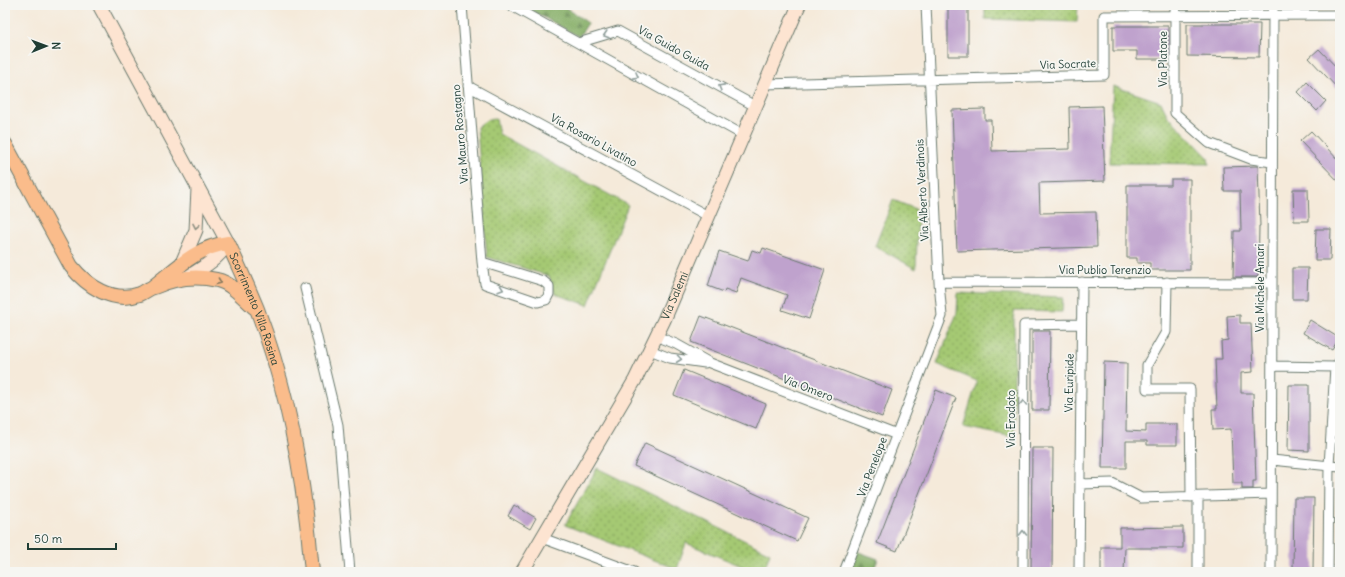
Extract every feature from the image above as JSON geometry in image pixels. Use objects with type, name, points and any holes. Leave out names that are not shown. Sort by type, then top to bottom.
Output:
[{"type":"main road","points":[[6,144],[72,266],[82,280],[93,288],[111,295],[128,296],[140,294],[185,271],[196,253],[213,245],[228,243]]},
{"type":"main road","name":"Scorrimento Villa Rosina","points":[[228,243],[257,310],[276,367],[301,468],[309,531],[312,572]]},
{"type":"main road","points":[[185,271],[218,280],[234,288],[257,310]]},
{"type":"street","name":"Scorrimento Villa Rosina","points":[[99,5],[228,243]]},
{"type":"street","name":"Via Mauro Rostagno","points":[[462,5],[482,262],[485,284],[538,302],[546,300],[550,294],[549,286],[543,281],[482,262]]},
{"type":"street","points":[[510,5],[743,135]]},
{"type":"street","name":"Via Salemi","points":[[522,572],[636,380],[799,5]]},
{"type":"street","name":"Via Alberto Verdinois","points":[[922,370],[942,316],[939,282],[926,5]]},
{"type":"street","name":"Via Platone","points":[[1175,5],[1175,113],[1209,143],[1251,159],[1272,162]]},
{"type":"street","name":"Via Michele Amari","points":[[1271,572],[1273,5]]},
{"type":"street","name":"Via Socrate","points":[[764,84],[1104,75],[1104,16],[1340,15]]},
{"type":"street","name":"Via Guido Guida","points":[[578,43],[618,31],[755,106]]},
{"type":"street","name":"Via Rosario Livatino","points":[[468,86],[708,216]]},
{"type":"street","points":[[185,271],[196,230],[198,187]]},
{"type":"street","name":"Via Publio Terenzio","points":[[939,282],[1272,283]]},
{"type":"street","name":"Via Euripide","points":[[1079,572],[1082,282]]},
{"type":"street","points":[[1167,282],[1166,332],[1147,366],[1147,389],[1190,389],[1198,572]]},
{"type":"street","points":[[305,288],[338,425],[350,572]]},
{"type":"street","name":"Via Erodoto","points":[[1023,572],[1024,324],[1081,324]]},
{"type":"street","points":[[656,336],[676,344],[710,363]]},
{"type":"street","points":[[650,350],[670,358],[710,363]]},
{"type":"street","name":"Via Omero","points":[[710,363],[897,435]]},
{"type":"street","points":[[1272,366],[1338,364],[1336,414],[1329,466],[1328,572]]},
{"type":"street","name":"Via Penelope","points":[[844,572],[922,370]]},
{"type":"street","points":[[1272,460],[1340,467]]},
{"type":"street","points":[[1080,484],[1112,483],[1142,498],[1271,494]]},
{"type":"street","points":[[542,538],[634,572]]},
{"type":"green space","points":[[522,5],[562,5],[588,23],[579,37]]},
{"type":"green space","points":[[985,5],[1078,5],[1077,22],[985,19]]},
{"type":"green space","points":[[1113,86],[1161,102],[1167,115],[1208,157],[1209,164],[1109,163]]},
{"type":"green space","points":[[488,119],[496,119],[499,134],[628,205],[588,305],[555,294],[549,276],[487,257],[477,127]]},
{"type":"green space","points":[[893,200],[918,210],[916,269],[875,246]]},
{"type":"green space","points":[[958,293],[1063,297],[1062,312],[1014,311],[1014,437],[963,427],[977,381],[937,364],[957,313]]},
{"type":"green space","points":[[597,468],[770,553],[763,572],[756,572],[686,543],[677,569],[565,525]]},
{"type":"green space","points":[[856,551],[878,559],[873,572],[848,572]]},
{"type":"building","points":[[948,5],[968,5],[968,56],[948,56]]},
{"type":"building","points":[[1187,24],[1260,24],[1259,57],[1187,56]]},
{"type":"building","points":[[1113,26],[1168,26],[1168,59],[1137,59],[1137,51],[1113,51]]},
{"type":"building","points":[[1319,49],[1340,71],[1340,91],[1309,58]]},
{"type":"building","points":[[1307,82],[1326,101],[1317,111],[1298,92]]},
{"type":"building","points":[[1102,106],[1105,181],[1039,183],[1040,213],[1096,212],[1097,247],[957,251],[952,110],[985,109],[985,120],[991,120],[992,151],[1070,149],[1069,107]]},
{"type":"building","points":[[1311,131],[1340,162],[1340,183],[1300,141]]},
{"type":"building","points":[[1258,166],[1260,226],[1258,277],[1233,277],[1234,231],[1241,231],[1240,191],[1224,191],[1223,167]]},
{"type":"building","points":[[1171,179],[1190,179],[1190,270],[1150,270],[1150,263],[1137,263],[1137,258],[1127,258],[1127,185],[1171,185]]},
{"type":"building","points":[[1293,189],[1308,189],[1309,221],[1294,221]]},
{"type":"building","points":[[1316,229],[1331,229],[1330,260],[1315,260]]},
{"type":"building","points":[[763,248],[825,270],[809,319],[782,310],[787,295],[741,278],[736,293],[725,289],[724,292],[708,286],[719,251],[748,261],[752,250],[761,253]]},
{"type":"building","points":[[1292,268],[1308,268],[1307,299],[1292,299]]},
{"type":"building","points":[[1240,315],[1240,323],[1251,323],[1253,372],[1241,373],[1241,393],[1253,393],[1256,481],[1253,481],[1253,489],[1242,489],[1242,483],[1233,483],[1231,429],[1213,430],[1212,409],[1217,409],[1215,359],[1222,359],[1221,341],[1228,340],[1227,316]]},
{"type":"building","points":[[701,316],[892,390],[882,417],[691,342]]},
{"type":"building","points":[[1310,320],[1339,338],[1332,350],[1303,333]]},
{"type":"building","points":[[1032,331],[1050,331],[1049,410],[1032,410]]},
{"type":"building","points":[[1104,362],[1127,363],[1126,431],[1146,432],[1146,424],[1177,424],[1177,445],[1147,445],[1147,441],[1126,441],[1126,468],[1102,468]]},
{"type":"building","points":[[684,370],[766,404],[756,429],[674,395]]},
{"type":"building","points":[[1289,385],[1309,385],[1309,451],[1288,450]]},
{"type":"building","points":[[936,390],[956,398],[897,551],[877,543]]},
{"type":"building","points":[[645,443],[808,518],[797,541],[634,466]]},
{"type":"building","points":[[1032,448],[1053,448],[1052,572],[1031,572]]},
{"type":"building","points":[[1294,498],[1314,498],[1313,572],[1293,572]]},
{"type":"building","points":[[514,505],[536,518],[530,529],[508,516]]},
{"type":"building","points":[[1183,527],[1183,548],[1125,548],[1124,572],[1101,572],[1101,547],[1120,547],[1120,528]]}]
